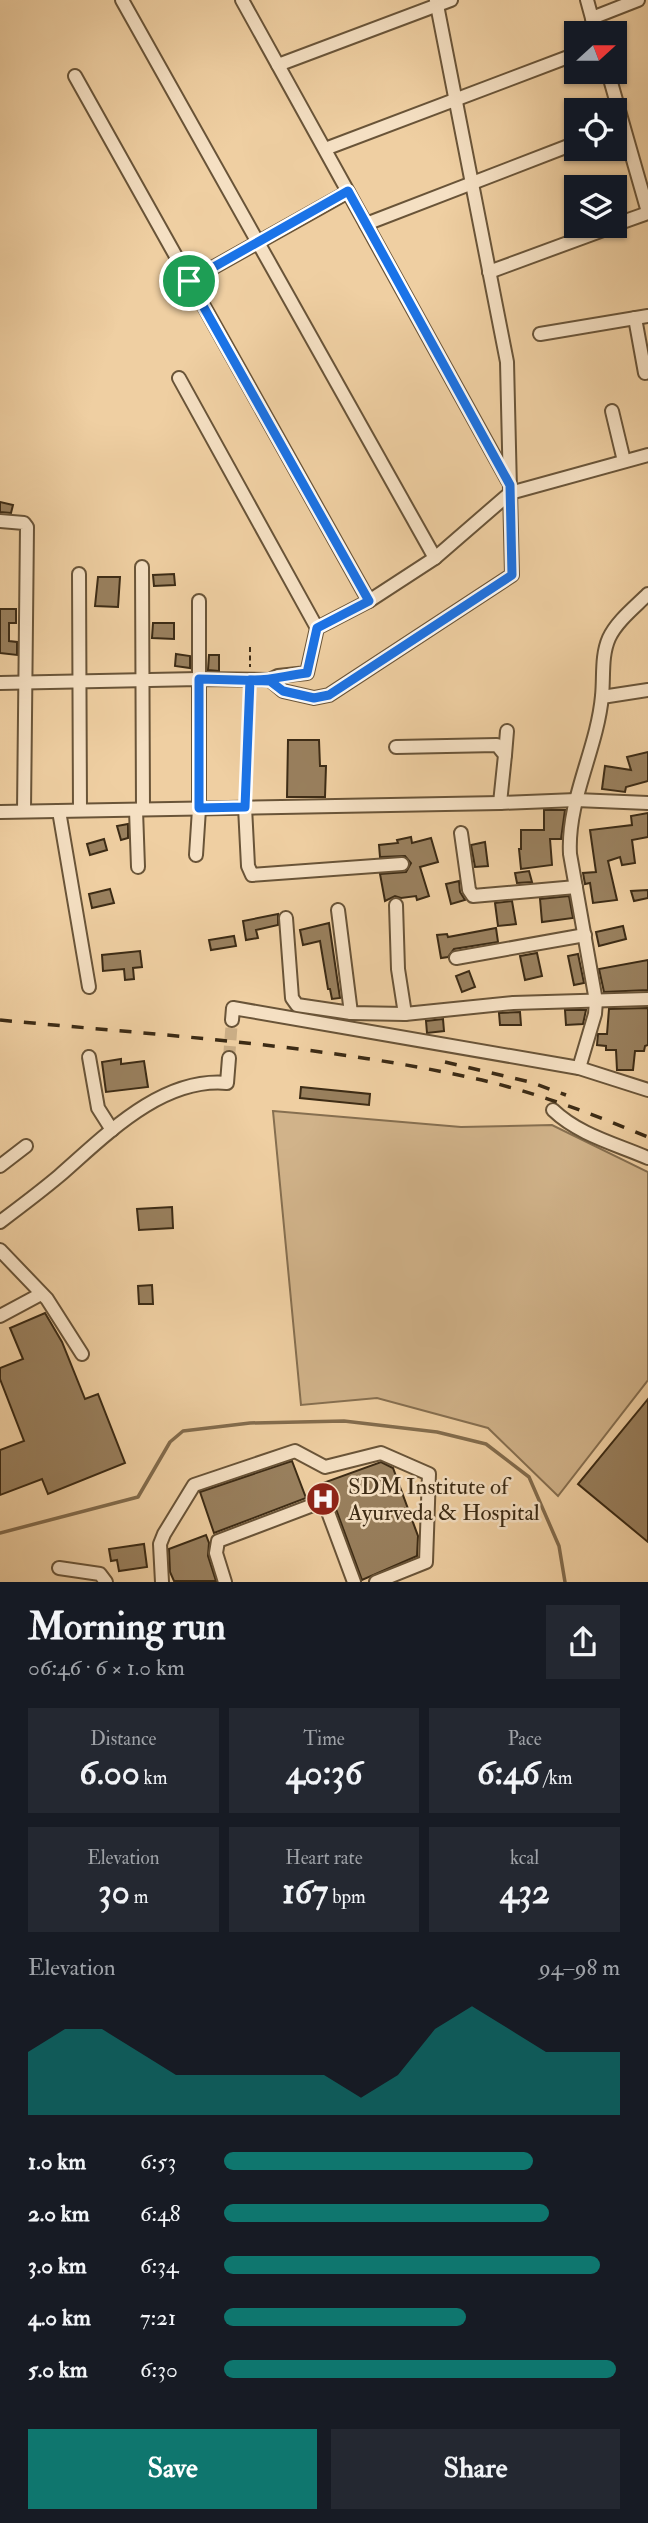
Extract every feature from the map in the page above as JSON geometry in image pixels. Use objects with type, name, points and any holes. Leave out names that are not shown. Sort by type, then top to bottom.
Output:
[{"type":"street","points":[[122,0],[435,558]]},
{"type":"street","points":[[242,0],[510,489]]},
{"type":"street","points":[[278,65],[436,3],[451,0]]},
{"type":"street","points":[[587,0],[593,21]]},
{"type":"street","points":[[592,18],[638,0]]},
{"type":"street","points":[[0,683],[250,680],[270,681],[283,691],[314,698],[329,695],[512,575],[507,362],[436,3]]},
{"type":"street","points":[[325,149],[564,59]]},
{"type":"street","points":[[75,76],[369,601]]},
{"type":"street","points":[[366,224],[564,149]]},
{"type":"street","points":[[627,150],[648,212],[627,221]]},
{"type":"street","points":[[189,281],[348,191]]},
{"type":"street","points":[[489,272],[581,238]]},
{"type":"street","points":[[540,334],[641,317],[645,373]]},
{"type":"street","points":[[179,378],[317,628],[307,673],[306,695]]},
{"type":"street","points":[[612,411],[624,461]]},
{"type":"street","points":[[317,628],[369,601],[435,558],[510,489],[648,455]]},
{"type":"street","points":[[0,521],[27,525],[24,811]]},
{"type":"street","points":[[138,867],[143,680],[142,567]]},
{"type":"street","points":[[79,574],[80,810]]},
{"type":"street","points":[[579,1068],[595,1014],[596,1001],[569,844],[576,800],[592,748],[602,698],[607,640],[648,594]]},
{"type":"street","points":[[196,855],[199,808],[199,601]]},
{"type":"street","points":[[270,681],[278,676],[307,673]]},
{"type":"street","points":[[602,698],[648,690]]},
{"type":"street","points":[[500,803],[507,731]]},
{"type":"street","points":[[396,747],[494,744],[505,755]]},
{"type":"street","points":[[0,811],[576,800],[648,803]]},
{"type":"street","points":[[245,807],[248,866],[252,875],[402,864]]},
{"type":"street","points":[[59,811],[89,987]]},
{"type":"street","points":[[461,833],[469,890],[473,896],[576,887]]},
{"type":"street","points":[[396,905],[398,969],[405,1014]]},
{"type":"street","points":[[338,909],[351,1013]]},
{"type":"street","points":[[286,918],[292,998],[297,1005],[351,1013],[405,1014],[513,1003],[648,999]]},
{"type":"street","points":[[456,958],[585,935]]},
{"type":"street","points":[[232,1020],[233,1008],[579,1068],[648,1090]]},
{"type":"street","points":[[89,1057],[98,1108],[112,1130]]},
{"type":"street","points":[[0,1222],[112,1130],[149,1104],[187,1086],[211,1081],[227,1083],[229,1058]]},
{"type":"street","points":[[553,1110],[567,1124],[648,1158]]},
{"type":"street","points":[[0,1166],[26,1146]]},
{"type":"street","points":[[0,1250],[41,1294],[82,1354]]},
{"type":"street","points":[[0,1316],[41,1294]]},
{"type":"street","points":[[162,1581],[160,1544],[194,1485],[295,1451],[325,1467],[381,1453],[429,1474],[427,1560],[423,1565],[376,1581]]},
{"type":"street","points":[[225,1581],[216,1553],[218,1541],[321,1502],[325,1504],[354,1581]]},
{"type":"street","points":[[59,1568],[100,1574],[106,1581]]},
{"type":"path","points":[[245,807],[250,647]]},
{"type":"shaded area","points":[[273,1111],[461,1127],[552,1125],[648,1172],[648,1380],[558,1496],[488,1428],[377,1398],[301,1405]]},
{"type":"building","points":[[0,502],[13,505],[11,513],[0,512]]},
{"type":"building","points":[[174,574],[175,585],[154,586],[153,575]]},
{"type":"building","points":[[98,577],[120,577],[118,607],[95,606]]},
{"type":"building","points":[[0,609],[16,609],[16,623],[9,623],[9,641],[17,642],[17,655],[0,653]]},
{"type":"building","points":[[153,623],[174,623],[174,639],[152,638]]},
{"type":"building","points":[[176,654],[190,656],[190,668],[175,666]]},
{"type":"building","points":[[209,655],[219,655],[219,671],[208,670]]},
{"type":"building","points":[[288,740],[319,740],[320,766],[326,766],[325,797],[287,797]]},
{"type":"building","points":[[648,752],[648,781],[626,787],[625,792],[602,789],[605,766],[631,770],[627,757]]},
{"type":"building","points":[[544,810],[565,810],[561,839],[550,839],[552,865],[521,869],[521,830],[544,830]]},
{"type":"building","points":[[648,813],[648,837],[632,840],[635,863],[622,865],[620,857],[608,861],[617,900],[593,903],[590,883],[585,884],[583,873],[596,872],[590,830],[632,825],[631,816]]},
{"type":"building","points":[[128,824],[128,838],[121,840],[117,826]]},
{"type":"building","points":[[411,837],[412,843],[431,838],[438,862],[420,867],[429,896],[417,900],[416,896],[395,896],[385,901],[380,874],[406,872],[411,863],[405,856],[380,857],[379,845],[398,843],[397,840]]},
{"type":"building","points":[[104,839],[107,850],[90,855],[87,844]]},
{"type":"building","points":[[485,842],[488,866],[475,867],[471,845]]},
{"type":"building","points":[[529,871],[532,882],[517,883],[515,873]]},
{"type":"building","points":[[459,881],[460,892],[465,900],[451,904],[446,884]]},
{"type":"building","points":[[110,889],[114,903],[92,908],[89,894]]},
{"type":"building","points":[[648,890],[648,898],[634,901],[631,891]]},
{"type":"building","points":[[569,896],[573,918],[542,922],[540,899]]},
{"type":"building","points":[[512,901],[516,924],[498,926],[495,903]]},
{"type":"building","points":[[278,914],[278,925],[256,930],[258,938],[246,940],[243,921]]},
{"type":"building","points":[[329,923],[340,998],[332,999],[320,941],[303,945],[300,930]]},
{"type":"building","points":[[623,926],[626,939],[599,946],[596,932]]},
{"type":"building","points":[[496,928],[498,942],[454,949],[448,957],[441,958],[437,935],[447,934],[448,937]]},
{"type":"building","points":[[234,936],[236,946],[211,950],[209,940]]},
{"type":"building","points":[[140,951],[142,967],[133,968],[134,979],[125,980],[124,969],[103,971],[102,955]]},
{"type":"building","points":[[537,953],[542,976],[525,980],[520,956]]},
{"type":"building","points":[[578,954],[584,983],[574,985],[568,956]]},
{"type":"building","points":[[648,960],[648,990],[604,992],[599,969]]},
{"type":"building","points":[[469,971],[475,987],[462,992],[456,976]]},
{"type":"building","points":[[648,1008],[648,1045],[644,1051],[635,1051],[633,1070],[617,1070],[616,1050],[606,1050],[606,1046],[597,1045],[598,1034],[607,1034],[609,1009]]},
{"type":"building","points":[[565,1010],[586,1010],[583,1024],[566,1025]]},
{"type":"building","points":[[520,1012],[521,1025],[500,1025],[499,1013]]},
{"type":"building","points":[[443,1019],[444,1031],[427,1033],[426,1021]]},
{"type":"building","points":[[121,1059],[121,1064],[144,1061],[148,1087],[106,1092],[102,1062]]},
{"type":"building","points":[[301,1087],[370,1094],[369,1105],[300,1098]]},
{"type":"building","points":[[172,1207],[173,1228],[139,1230],[137,1209]]},
{"type":"building","points":[[152,1285],[153,1304],[139,1304],[138,1286]]},
{"type":"building","points":[[45,1313],[62,1342],[85,1399],[98,1394],[125,1463],[48,1494],[42,1479],[0,1495],[0,1450],[24,1441],[0,1379],[0,1368],[23,1359],[10,1328]]},
{"type":"building","points":[[648,1399],[648,1542],[578,1484]]},
{"type":"building","points":[[292,1461],[306,1498],[214,1533],[200,1492]]},
{"type":"building","points":[[381,1462],[393,1468],[418,1536],[417,1556],[362,1580],[333,1501],[323,1483]]},
{"type":"building","points":[[206,1535],[209,1543],[208,1556],[216,1581],[174,1581],[170,1572],[169,1549]]},
{"type":"building","points":[[144,1544],[147,1567],[119,1571],[117,1560],[111,1561],[109,1549]]},
{"type":"waterway","points":[[0,1533],[138,1497],[170,1442],[183,1431],[250,1423],[344,1421],[437,1432],[486,1444],[529,1477],[559,1546],[565,1582]]},
{"type":"tunnel","points":[[229,1058],[232,1020]]},
{"type":"railway","points":[[0,1020],[293,1048],[410,1066],[514,1088],[648,1137]]},
{"type":"railway","points":[[445,1062],[530,1082],[566,1095]]},
{"type":"place","name":"SDM Institute of Ayurveda & Hospital","points":[[323,1499]]},
{"type":"route","points":[[189,281],[348,191],[510,485],[512,575],[329,695],[314,698],[283,691],[270,681],[199,679],[199,808],[245,807],[250,680],[270,681],[278,676],[307,673],[317,628],[369,601],[189,281]]}]
